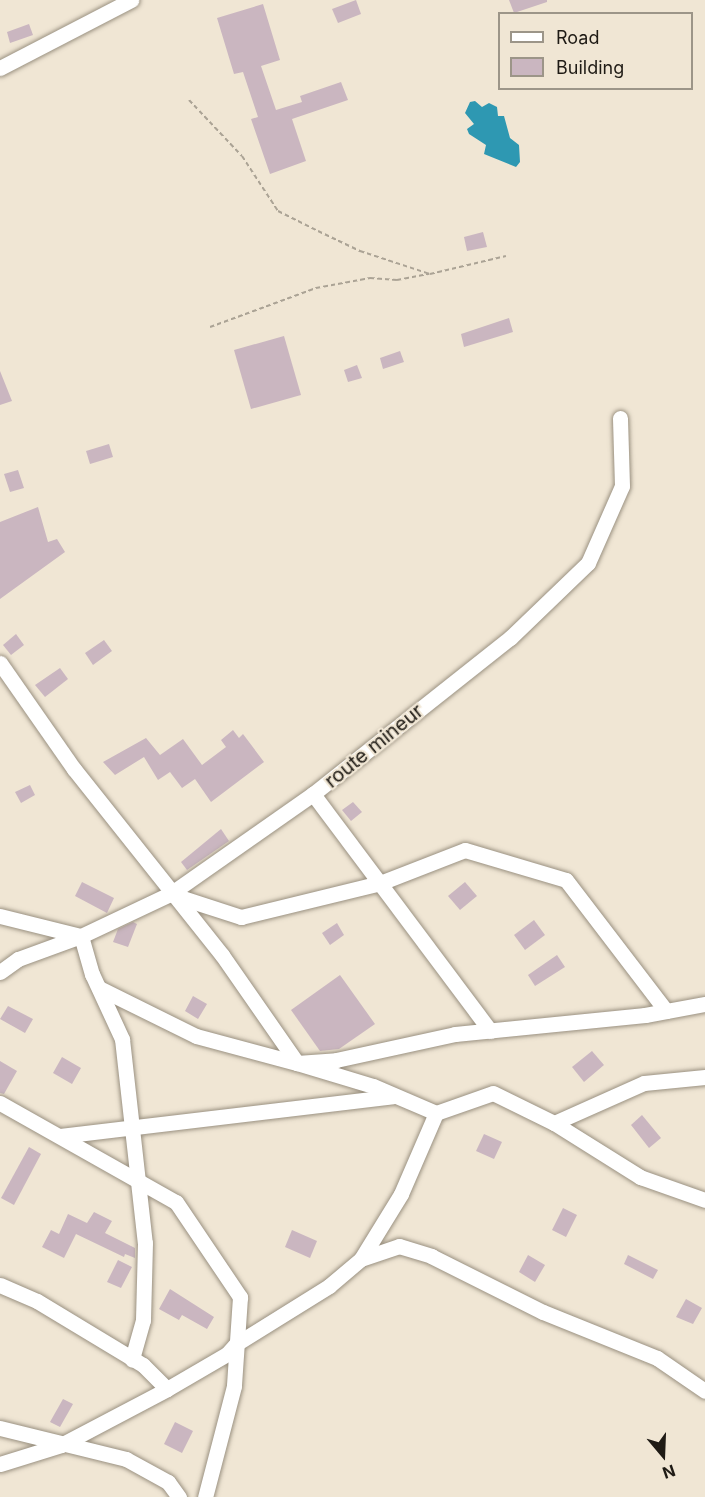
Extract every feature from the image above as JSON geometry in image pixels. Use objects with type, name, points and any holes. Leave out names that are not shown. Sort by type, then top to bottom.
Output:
[{"type":"street","points":[[0,68],[131,0]]},
{"type":"street","name":"route mineur","points":[[0,972],[18,959],[81,936],[170,894],[313,794],[510,638],[588,563],[622,486],[620,418]]},
{"type":"street","points":[[0,663],[74,769],[170,894],[222,955],[297,1063]]},
{"type":"street","points":[[313,794],[490,1031]]},
{"type":"street","points":[[170,894],[240,917],[380,883],[465,850],[566,880],[666,1011]]},
{"type":"street","points":[[0,916],[81,936],[99,988],[122,1039],[140,1181],[145,1243],[143,1320],[132,1359]]},
{"type":"street","points":[[99,988],[195,1036],[297,1063],[436,1113],[493,1093],[554,1123],[640,1177],[705,1200]]},
{"type":"street","points":[[297,1063],[336,1060],[455,1034],[666,1011],[705,1004]]},
{"type":"street","points":[[554,1123],[644,1083],[705,1077]]},
{"type":"street","points":[[60,1136],[394,1096]]},
{"type":"street","points":[[0,1103],[176,1202],[240,1297],[234,1386],[205,1497]]},
{"type":"street","points":[[0,1464],[61,1444],[167,1389],[227,1354],[236,1344],[329,1286],[361,1258],[401,1194],[436,1113]]},
{"type":"street","points":[[361,1258],[399,1246],[410,1247],[499,1293],[657,1358],[705,1391]]},
{"type":"street","points":[[0,1285],[37,1301],[132,1359],[167,1389]]},
{"type":"street","points":[[0,1428],[126,1459],[168,1482],[178,1497]]},
{"type":"path","points":[[189,100],[242,156],[279,211],[360,251],[430,274]]},
{"type":"path","points":[[210,327],[316,288],[370,278],[397,280],[506,256]]},
{"type":"water","points":[[475,101],[482,107],[489,103],[497,107],[498,116],[504,116],[510,138],[519,145],[520,162],[516,167],[484,154],[486,145],[469,134],[467,129],[474,124],[465,113],[470,102]]},
{"type":"building","points":[[356,0],[361,14],[338,23],[332,9]]},
{"type":"building","points":[[509,0],[547,0],[547,2],[514,12]]},
{"type":"building","points":[[263,4],[280,60],[261,66],[276,110],[302,102],[300,96],[341,82],[348,100],[292,119],[306,161],[270,174],[251,119],[258,117],[243,72],[234,74],[217,18]]},
{"type":"building","points":[[29,24],[33,35],[10,43],[7,32]]},
{"type":"building","points":[[483,232],[487,247],[467,251],[464,237]]},
{"type":"building","points":[[509,318],[513,332],[464,347],[461,334]]},
{"type":"building","points":[[284,336],[301,395],[251,409],[234,350]]},
{"type":"building","points":[[400,351],[404,362],[383,369],[380,358]]},
{"type":"building","points":[[357,365],[362,378],[348,382],[344,370]]},
{"type":"building","points":[[0,371],[12,401],[0,405]]},
{"type":"building","points":[[109,444],[113,457],[90,464],[86,451]]},
{"type":"building","points":[[18,470],[24,488],[10,492],[4,474]]},
{"type":"building","points":[[38,507],[48,542],[57,539],[65,552],[0,599],[0,522]]},
{"type":"building","points":[[16,634],[24,645],[11,655],[3,645]]},
{"type":"building","points":[[104,640],[112,651],[93,665],[85,653]]},
{"type":"building","points":[[60,668],[68,679],[45,697],[35,685]]},
{"type":"building","points":[[233,730],[239,738],[243,734],[264,762],[211,802],[195,779],[182,788],[170,772],[158,780],[144,757],[115,775],[103,762],[146,738],[160,755],[183,739],[202,765],[226,747],[221,740]]},
{"type":"building","points":[[30,785],[35,795],[21,803],[15,792]]},
{"type":"building","points":[[353,802],[362,812],[351,821],[342,810]]},
{"type":"building","points":[[221,829],[229,841],[187,870],[181,862]]},
{"type":"building","points":[[82,882],[114,898],[107,913],[75,896]]},
{"type":"building","points":[[465,882],[477,896],[460,910],[448,896]]},
{"type":"building","points":[[534,920],[545,935],[525,950],[514,935]]},
{"type":"building","points":[[133,922],[137,924],[128,947],[113,942],[118,929]]},
{"type":"building","points":[[337,923],[344,935],[330,945],[322,933]]},
{"type":"building","points":[[557,955],[565,967],[535,986],[528,975]]},
{"type":"building","points":[[340,975],[375,1024],[339,1049],[320,1051],[291,1010]]},
{"type":"building","points":[[193,996],[207,1004],[198,1019],[185,1011]]},
{"type":"building","points":[[8,1006],[33,1019],[25,1033],[0,1019]]},
{"type":"building","points":[[592,1051],[604,1065],[584,1082],[572,1067]]},
{"type":"building","points":[[62,1057],[81,1068],[72,1084],[53,1073]]},
{"type":"building","points":[[0,1061],[17,1071],[4,1094],[0,1093]]},
{"type":"building","points":[[642,1115],[661,1138],[649,1148],[631,1125]]},
{"type":"building","points":[[484,1134],[502,1142],[494,1159],[476,1151]]},
{"type":"building","points":[[29,1147],[41,1154],[14,1205],[1,1198]]},
{"type":"building","points":[[563,1208],[577,1215],[566,1237],[552,1230]]},
{"type":"building","points":[[94,1212],[112,1221],[105,1233],[135,1248],[135,1258],[125,1254],[124,1257],[76,1234],[64,1258],[42,1247],[51,1230],[59,1234],[68,1214],[87,1223]]},
{"type":"building","points":[[292,1230],[317,1241],[310,1258],[285,1247]]},
{"type":"building","points":[[528,1255],[545,1265],[535,1282],[519,1272]]},
{"type":"building","points":[[628,1255],[658,1270],[653,1279],[624,1264]]},
{"type":"building","points":[[118,1260],[132,1267],[121,1288],[107,1282]]},
{"type":"building","points":[[170,1289],[214,1317],[207,1329],[182,1315],[179,1320],[159,1309]]},
{"type":"building","points":[[686,1299],[702,1308],[693,1324],[676,1317]]},
{"type":"building","points":[[63,1399],[73,1404],[60,1427],[50,1422]]},
{"type":"building","points":[[175,1422],[193,1431],[182,1453],[164,1444]]}]
